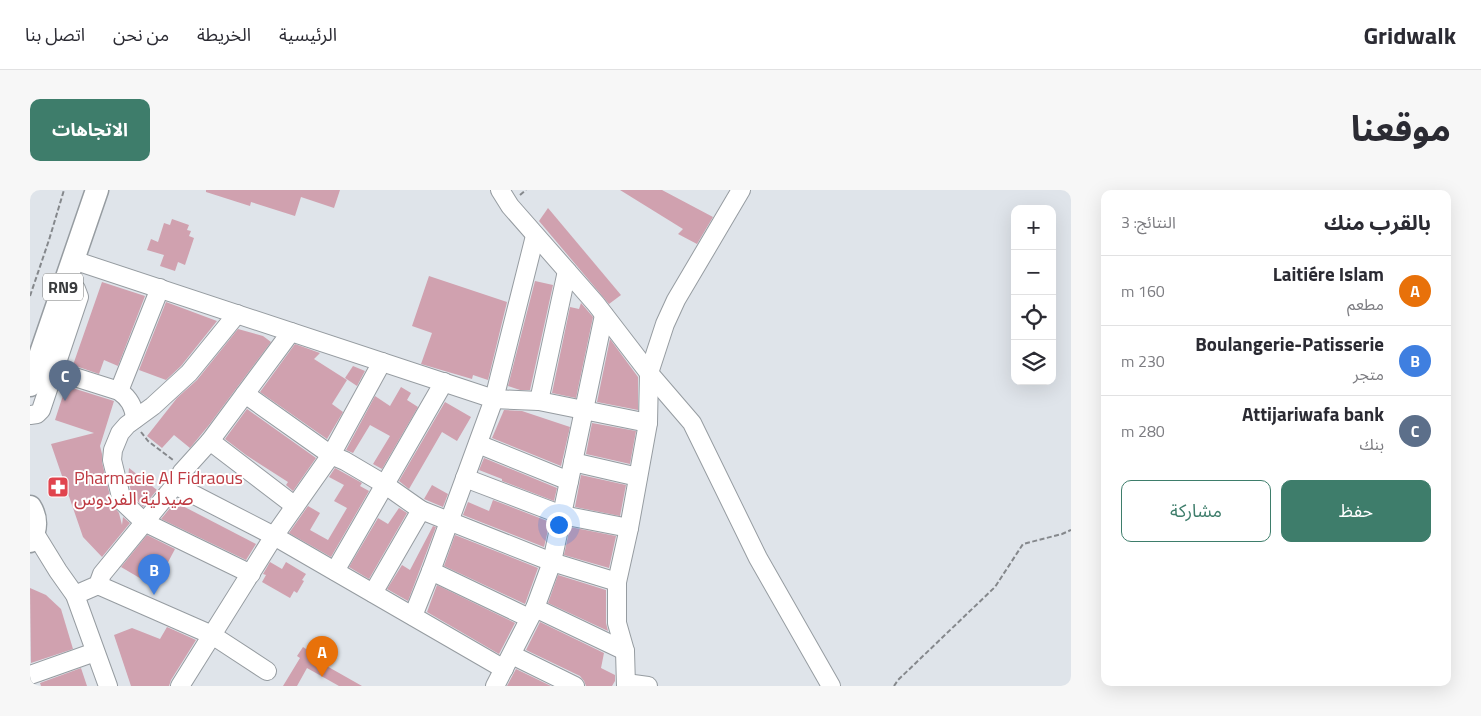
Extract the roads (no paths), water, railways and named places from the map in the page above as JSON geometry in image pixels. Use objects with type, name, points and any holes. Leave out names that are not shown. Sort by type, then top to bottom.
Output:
[{"type":"main road","name":"RN9","points":[[40,373],[63,286],[97,190]]},
{"type":"main road","points":[[30,507],[35,522],[32,536]]},
{"type":"street","points":[[500,190],[510,206],[604,315],[692,423],[758,558],[831,686]]},
{"type":"street","points":[[648,686],[626,684],[624,668],[625,651],[617,623],[617,582],[648,423],[650,372],[665,324],[676,300],[741,190]]},
{"type":"street","points":[[413,616],[494,399],[535,236]]},
{"type":"street","points":[[73,260],[494,399],[539,401],[648,423]]},
{"type":"street","points":[[539,401],[567,271]]},
{"type":"street","points":[[119,391],[160,288]]},
{"type":"street","points":[[237,314],[189,373],[154,406],[120,432],[113,450],[112,460],[122,501],[144,522],[251,574]]},
{"type":"street","points":[[495,686],[532,613],[552,562],[604,315]]},
{"type":"street","points":[[75,595],[98,585],[102,574],[210,441],[292,332]]},
{"type":"street","points":[[180,686],[274,536],[330,455],[382,362]]},
{"type":"street","points":[[30,415],[37,414],[41,410],[40,373],[119,391],[129,398],[135,413],[135,419]]},
{"type":"street","points":[[335,571],[444,382]]},
{"type":"street","points":[[245,394],[330,455],[384,484],[421,510],[552,562],[617,582]]},
{"type":"street","points":[[210,441],[295,506]]},
{"type":"street","points":[[478,444],[569,481]]},
{"type":"street","points":[[573,462],[638,477]]},
{"type":"street","points":[[179,478],[274,536],[413,616],[508,662],[575,686]]},
{"type":"street","points":[[465,478],[562,515],[629,528]]},
{"type":"street","points":[[372,592],[421,510]]},
{"type":"street","points":[[32,536],[75,595],[108,686]]},
{"type":"street","points":[[30,554],[58,571]]},
{"type":"street","points":[[431,571],[625,651]]},
{"type":"street","points":[[98,585],[212,635],[266,671]]},
{"type":"street","points":[[30,675],[95,652]]},
{"type":"place","name":"Attijariwafa bank","points":[[65,401]]},
{"type":"place","name":"Pharmacie Al Fidraous صيدلية الفردوس","points":[[58,487]]},
{"type":"place","name":"Boulangerie-Patisserie","points":[[154,595]]},
{"type":"place","name":"Laitiére Islam","points":[[322,677]]}]
